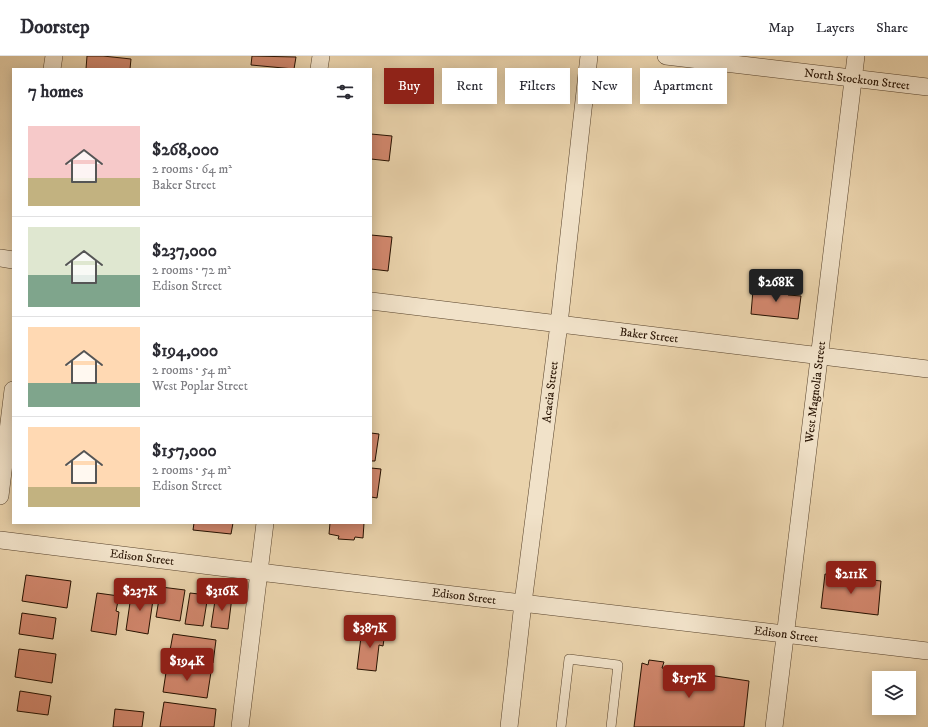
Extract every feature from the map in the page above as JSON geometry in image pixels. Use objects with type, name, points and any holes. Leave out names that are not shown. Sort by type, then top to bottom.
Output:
[{"type":"street","points":[[52,68],[54,56]]},
{"type":"street","points":[[319,68],[321,56]]},
{"type":"street","name":"Acacia Street","points":[[509,727],[523,603],[559,324],[589,56]]},
{"type":"street","name":"North Stockton Street","points":[[666,56],[928,87]]},
{"type":"street","name":"West Magnolia Street","points":[[774,727],[856,56]]},
{"type":"street","points":[[0,258],[12,260]]},
{"type":"street","name":"Baker Street","points":[[372,301],[928,369]]},
{"type":"street","points":[[0,496],[12,398]]},
{"type":"street","points":[[240,727],[265,524]]},
{"type":"street","name":"Edison Street","points":[[0,540],[928,651]]},
{"type":"lane","points":[[561,727],[569,659],[618,665],[611,727]]},
{"type":"building","points":[[87,56],[131,59],[130,68],[86,68]]},
{"type":"building","points":[[252,56],[296,57],[294,68],[251,65]]},
{"type":"building","points":[[372,134],[392,136],[389,161],[372,159]]},
{"type":"building","points":[[372,235],[392,237],[388,271],[372,269]]},
{"type":"building","points":[[764,286],[788,289],[788,295],[801,296],[798,319],[751,314],[753,290],[764,292]]},
{"type":"building","points":[[372,433],[379,434],[375,461],[372,461]]},
{"type":"building","points":[[372,468],[381,469],[377,498],[372,497]]},
{"type":"building","points":[[194,524],[233,524],[231,534],[193,530]]},
{"type":"building","points":[[330,524],[364,524],[363,538],[355,537],[354,540],[338,539],[339,536],[329,534]]},
{"type":"building","points":[[825,574],[881,581],[878,615],[821,608]]},
{"type":"building","points":[[26,575],[71,581],[67,608],[22,601]]},
{"type":"building","points":[[161,587],[185,590],[180,621],[156,617]]},
{"type":"building","points":[[132,589],[154,593],[148,634],[126,630]]},
{"type":"building","points":[[97,593],[119,596],[116,611],[119,612],[116,635],[91,631]]},
{"type":"building","points":[[190,593],[208,595],[203,626],[185,624]]},
{"type":"building","points":[[216,594],[232,597],[228,629],[211,627]]},
{"type":"building","points":[[22,613],[56,618],[53,639],[19,634]]},
{"type":"building","points":[[362,629],[385,632],[383,646],[379,645],[376,671],[357,669]]},
{"type":"building","points":[[173,634],[216,640],[213,663],[169,656]]},
{"type":"building","points":[[19,649],[56,654],[52,683],[15,677]]},
{"type":"building","points":[[649,660],[664,662],[662,668],[749,681],[744,727],[634,727],[642,663],[648,665]]},
{"type":"building","points":[[167,666],[211,672],[207,698],[163,692]]},
{"type":"building","points":[[20,691],[51,696],[48,715],[17,711]]},
{"type":"building","points":[[164,702],[216,709],[214,727],[160,727]]},
{"type":"building","points":[[115,709],[144,712],[142,727],[113,727]]}]
